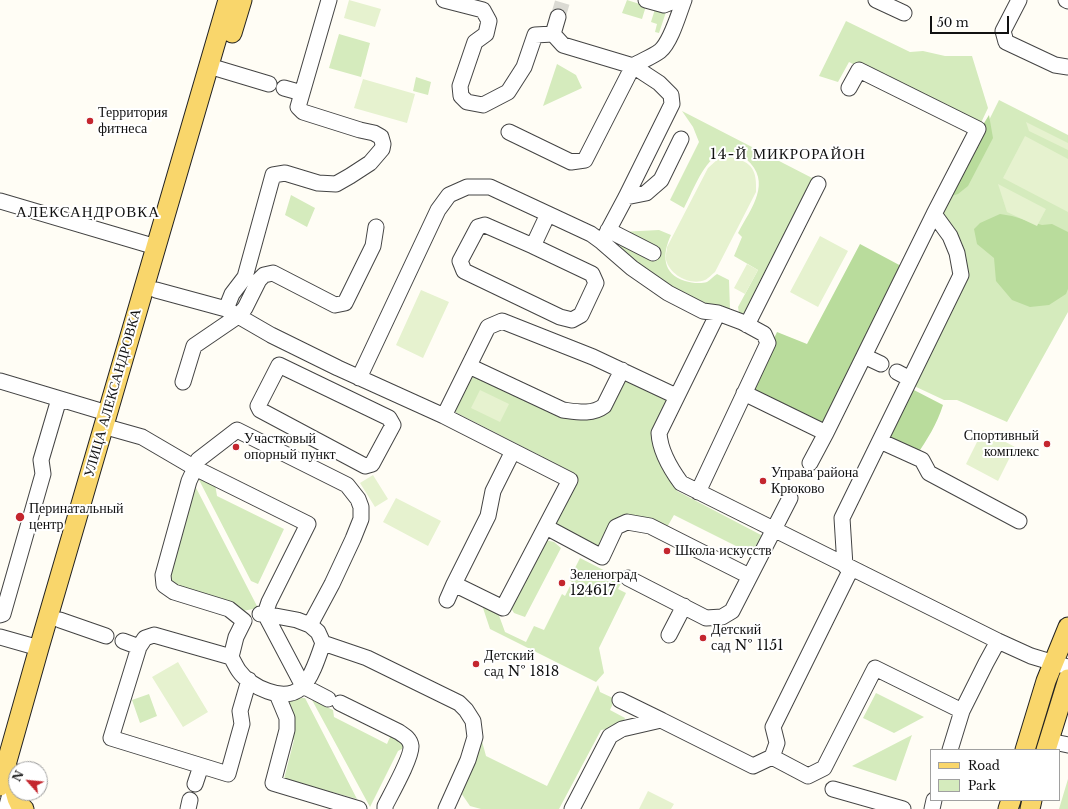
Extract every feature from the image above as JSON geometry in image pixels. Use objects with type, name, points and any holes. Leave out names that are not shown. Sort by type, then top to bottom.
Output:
[{"type":"main road","name":"УЛИЦА АЛЕКСАНДРОВКА","points":[[12,761],[39,648],[109,423],[156,290],[215,68],[228,0]]},
{"type":"main road","name":"УЛИЦА АЛЕКСАНДРОВКА","points":[[14,761],[60,620],[109,423],[156,247],[215,68],[242,0]]},
{"type":"main road","points":[[1025,749],[1060,665],[1068,627]]},
{"type":"main road","points":[[1048,745],[1068,679]]},
{"type":"street","points":[[232,312],[232,294],[245,277],[273,175],[285,172],[318,183],[336,184],[370,163],[382,149],[383,144],[381,137],[374,133],[303,112],[298,107],[329,0]]},
{"type":"street","points":[[444,0],[483,10],[489,21],[486,34],[475,42],[460,86],[461,96],[467,102],[483,106],[508,92],[524,67],[535,35],[552,34],[563,45],[633,66],[659,83],[671,95],[672,104],[605,236]]},
{"type":"street","points":[[649,3],[664,5],[676,0]]},
{"type":"street","points":[[510,132],[571,162],[585,160],[633,66],[664,46],[673,29],[684,0]]},
{"type":"street","points":[[876,0],[904,13]]},
{"type":"street","points":[[1019,0],[1003,31],[1006,42],[1054,65],[1068,67]]},
{"type":"street","points":[[552,34],[558,17]]},
{"type":"street","points":[[215,68],[269,84]]},
{"type":"street","points":[[810,463],[978,129],[859,70],[849,88]]},
{"type":"street","points":[[284,88],[302,93]]},
{"type":"street","points":[[626,197],[646,193],[661,180],[681,139]]},
{"type":"street","points":[[747,325],[818,184]]},
{"type":"street","points":[[359,378],[438,210],[449,195],[468,187],[490,187],[591,234],[605,236],[653,253]]},
{"type":"street","points":[[0,201],[156,247]]},
{"type":"street","points":[[533,246],[548,214]]},
{"type":"street","points":[[620,700],[753,766],[772,757],[777,743],[773,727],[848,567],[842,518],[880,442],[903,375],[961,275],[957,253],[950,236],[934,214]]},
{"type":"street","points":[[485,225],[533,246],[592,274],[596,283],[580,316],[572,320],[560,317],[464,271],[460,262],[478,228],[485,225]]},
{"type":"street","points":[[183,382],[194,346],[232,312],[249,301],[259,280],[264,274],[273,273],[335,305],[345,303],[373,246],[376,227]]},
{"type":"street","points":[[605,236],[632,268],[668,293],[703,311],[718,313],[747,325],[764,334],[768,343],[698,492]]},
{"type":"street","points":[[156,290],[232,312],[270,334],[338,368],[444,416],[570,480],[503,608],[454,584]]},
{"type":"street","points":[[718,313],[659,432],[665,457],[681,483],[998,641],[1031,656],[1060,665]]},
{"type":"street","points":[[444,416],[488,327],[502,321],[593,357],[676,396]]},
{"type":"street","points":[[864,356],[881,364]]},
{"type":"street","points":[[279,365],[329,389],[389,418],[393,425],[372,464],[365,466],[260,410],[258,406],[279,365]]},
{"type":"street","points":[[469,366],[563,410],[579,412],[599,410],[604,406],[622,370]]},
{"type":"street","points":[[329,389],[338,368]]},
{"type":"street","points":[[0,381],[58,399],[142,437],[195,468],[308,524],[269,602],[265,614],[303,686],[400,732],[407,738],[411,748],[408,760],[385,806],[385,809]]},
{"type":"street","points":[[744,393],[826,433]]},
{"type":"street","points":[[0,615],[3,614],[43,474],[41,460],[58,399]]},
{"type":"street","points":[[244,620],[229,610],[174,592],[164,585],[162,575],[189,481],[198,460],[237,430],[348,485],[361,506],[361,519],[353,539],[332,584],[310,625]]},
{"type":"street","points":[[880,442],[922,460],[929,473],[1019,521]]},
{"type":"street","points":[[447,600],[488,516],[493,491],[513,451]]},
{"type":"street","points":[[628,578],[706,618],[722,617],[732,611],[772,529],[790,498]]},
{"type":"street","points":[[546,527],[602,557],[616,527],[627,522],[650,526],[749,576]]},
{"type":"street","points":[[669,635],[684,606]]},
{"type":"street","points":[[257,614],[265,614],[297,620],[310,625],[318,632],[323,643],[317,662],[303,686],[296,692],[277,694],[257,687],[239,672],[232,657],[236,637],[244,620],[257,614]]},
{"type":"street","points":[[60,620],[106,636]]},
{"type":"street","points":[[232,657],[154,635],[145,638],[139,647],[111,738],[228,774],[242,724],[240,711],[249,680]]},
{"type":"street","points":[[0,637],[39,648]]},
{"type":"street","points":[[123,641],[139,647]]},
{"type":"street","points":[[950,749],[962,711],[998,641]]},
{"type":"street","points":[[323,643],[367,658],[459,703],[466,710],[472,721],[476,737],[468,760],[446,809]]},
{"type":"street","points":[[772,757],[808,776],[824,768],[875,668],[962,711]]},
{"type":"street","points":[[277,694],[287,718],[287,730],[273,783],[359,809]]},
{"type":"street","points":[[572,809],[610,736],[622,729],[661,720]]},
{"type":"street","points":[[1048,745],[1068,745]]},
{"type":"street","points":[[195,784],[201,766]]},
{"type":"street","name":"УЛИЦА АЛЕКСАНДРОВКА","points":[[6,809],[8,778]]},
{"type":"street","points":[[833,789],[903,809]]},
{"type":"green space","points":[[349,0],[381,9],[375,27],[344,18]]},
{"type":"green space","points":[[627,0],[646,6],[642,19],[622,13]]},
{"type":"green space","points":[[655,9],[666,12],[659,33],[655,32],[657,24],[651,22]]},
{"type":"green space","points":[[846,21],[910,52],[923,51],[945,56],[972,56],[988,108],[979,127],[849,62],[838,82],[819,76]]},
{"type":"green space","points":[[339,34],[370,43],[361,77],[329,68]]},
{"type":"green space","points":[[557,64],[576,75],[582,88],[543,106]]},
{"type":"green space","points":[[416,77],[431,82],[428,95],[413,91]]},
{"type":"green space","points":[[363,79],[415,94],[407,123],[354,108]]},
{"type":"green space","points":[[999,100],[1068,135],[1068,312],[1007,422],[957,400],[944,400],[912,385],[963,282],[940,219]]},
{"type":"green space","points":[[682,111],[816,180],[750,313],[739,313],[738,307],[758,270],[734,256],[742,237],[738,233],[757,195],[759,186],[758,177],[754,168],[743,157],[732,154],[720,155],[712,160],[702,172],[684,208],[670,200],[699,142],[693,127]]},
{"type":"green space","points":[[989,115],[993,138],[968,186],[958,194],[951,196],[981,128]]},
{"type":"green space","points":[[1026,122],[1068,143],[1068,150],[1029,131]]},
{"type":"green space","points":[[1025,136],[1068,159],[1068,212],[1003,178]]},
{"type":"green space","points":[[731,157],[744,162],[752,168],[756,178],[756,192],[715,272],[705,280],[693,282],[681,278],[676,275],[668,265],[666,258],[667,247],[708,168],[718,159]]},
{"type":"green space","points":[[998,184],[1046,209],[1037,226],[1007,212]]},
{"type":"green space","points":[[291,195],[315,208],[307,227],[285,215]]},
{"type":"green space","points":[[1000,214],[1042,225],[1052,224],[1068,232],[1068,289],[1066,294],[1049,305],[1030,307],[1012,300],[996,281],[994,258],[977,244],[974,229],[980,223]]},
{"type":"green space","points":[[659,230],[671,235],[665,256],[668,268],[672,274],[677,278],[693,283],[707,282],[717,274],[729,280],[730,310],[705,307],[656,280],[619,247],[623,245],[654,261],[658,253],[620,232]]},
{"type":"green space","points":[[820,236],[848,251],[818,307],[790,292]]},
{"type":"green space","points":[[860,244],[903,267],[824,430],[749,392],[777,332],[807,344]]},
{"type":"green space","points":[[747,264],[758,270],[745,294],[734,288]]},
{"type":"green space","points":[[421,290],[449,302],[423,358],[396,345]]},
{"type":"green space","points":[[472,373],[567,418],[593,417],[609,411],[627,376],[670,397],[661,458],[677,491],[763,536],[754,555],[674,515],[666,529],[645,518],[614,519],[600,547],[553,524],[575,481],[570,471],[453,411]]},
{"type":"green space","points":[[912,389],[943,405],[938,419],[916,456],[887,441]]},
{"type":"green space","points":[[480,390],[509,404],[500,422],[471,408]]},
{"type":"green space","points":[[983,430],[1015,447],[998,481],[966,464]]},
{"type":"green space","points":[[196,474],[215,484],[217,496],[284,529],[258,584],[251,581]]},
{"type":"green space","points":[[373,475],[388,499],[375,507],[360,483]]},
{"type":"green space","points":[[192,480],[258,608],[243,611],[176,589],[168,580]]},
{"type":"green space","points":[[396,498],[441,521],[428,546],[383,522]]},
{"type":"green space","points":[[545,540],[554,542],[561,548],[525,617],[514,613],[511,608]]},
{"type":"green space","points":[[580,558],[623,580],[618,589],[626,593],[599,648],[604,673],[596,682],[490,629],[483,608],[497,610],[505,632],[526,642],[534,626],[544,630],[562,594],[565,596],[572,582],[569,580]]},
{"type":"green space","points":[[178,662],[208,712],[183,727],[152,677]]},
{"type":"green space","points":[[598,685],[600,692],[615,699],[610,710],[625,718],[621,727],[601,730],[559,809],[481,809],[470,806],[459,790],[480,734],[486,756],[547,786]]},
{"type":"green space","points":[[876,693],[924,717],[894,733],[863,718]]},
{"type":"green space","points":[[149,694],[157,716],[140,723],[132,700]]},
{"type":"green space","points":[[284,698],[305,698],[357,799],[284,779],[294,740],[290,738]]},
{"type":"green space","points":[[312,700],[333,710],[334,717],[387,744],[390,737],[394,735],[405,744],[402,749],[398,751],[370,807]]},
{"type":"green space","points":[[912,735],[896,781],[852,766]]},
{"type":"green space","points":[[1068,779],[1068,809],[1059,809]]},
{"type":"green space","points":[[648,791],[674,804],[671,809],[639,809]]},
{"type":"tunnel","points":[[558,17],[563,0]]},
{"type":"place","name":"Территория фитнеса","points":[[90,121]]},
{"type":"place","name":"Спортивный комплекс","points":[[1047,444]]},
{"type":"place","name":"Участковый опорный пункт","points":[[236,447]]},
{"type":"place","name":"Управа района Крюково","points":[[763,481]]},
{"type":"place","name":"Перинатальный центр","points":[[20,517]]},
{"type":"place","name":"Школа искусств","points":[[667,551]]},
{"type":"place","name":"Зеленоград 124617","points":[[562,583]]},
{"type":"place","name":"Детский сад № 1151","points":[[703,638]]},
{"type":"place","name":"Детский сад № 1818","points":[[476,664]]},
{"type":"district","name":"14-Й МИКРОРАЙОН","points":[[788,155]]},
{"type":"district","name":"АЛЕКСАНДРОВКА","points":[[88,213]]}]
